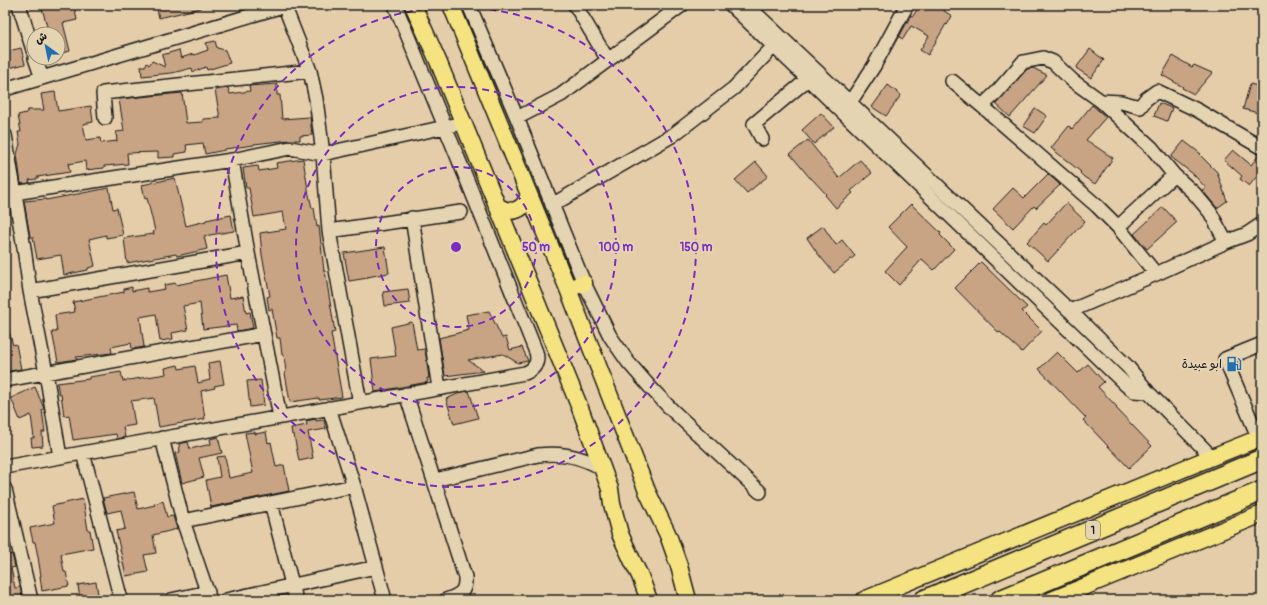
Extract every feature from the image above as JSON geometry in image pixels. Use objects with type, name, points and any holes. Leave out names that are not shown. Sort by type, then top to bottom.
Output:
[{"type":"highway","name":"1","points":[[924,600],[1262,459]]},
{"type":"highway","name":"1","points":[[1000,600],[1262,491]]},
{"type":"main road","points":[[413,5],[580,408],[610,489],[612,504],[620,534],[632,562],[640,576],[649,600]]},
{"type":"main road","points":[[451,5],[568,289],[647,491],[668,535],[679,566],[688,599]]},
{"type":"main road","points":[[497,206],[503,210],[517,210],[527,201],[529,194]]},
{"type":"main road","points":[[568,289],[584,283]]},
{"type":"main road","points":[[864,600],[1260,438]]},
{"type":"main road","points":[[1052,600],[1262,514]]},
{"type":"street","points":[[19,5],[26,27]]},
{"type":"street","points":[[5,89],[285,5],[310,71],[316,99],[323,154],[329,231],[360,402]]},
{"type":"street","points":[[5,467],[439,388],[525,372],[533,369],[536,365],[537,356],[395,5]]},
{"type":"street","points":[[469,5],[518,118],[584,283],[610,336],[628,362],[671,409],[760,492]]},
{"type":"street","points":[[575,5],[608,60]]},
{"type":"street","points":[[518,118],[561,95],[682,5]]},
{"type":"street","points":[[730,5],[808,79],[847,108],[1070,311],[1128,367],[1148,392],[1212,457]]},
{"type":"street","points":[[748,5],[847,108],[1126,385],[1134,391],[1148,392]]},
{"type":"street","points":[[847,108],[874,66],[903,7]]},
{"type":"street","points":[[552,205],[673,134],[734,88],[774,46]]},
{"type":"street","points":[[982,106],[996,93],[1023,62],[1043,58],[1054,62],[1073,81],[1101,101],[1152,148],[1174,175],[1194,192],[1210,212],[1226,242]]},
{"type":"street","points":[[38,66],[42,78]]},
{"type":"street","points":[[105,118],[103,92],[310,71]]},
{"type":"street","points":[[762,139],[754,124],[808,79]]},
{"type":"street","points":[[952,81],[1081,192],[1118,227],[1156,274]]},
{"type":"street","points":[[1101,101],[1121,102],[1140,107],[1146,99],[1157,91],[1197,110],[1262,148]]},
{"type":"street","points":[[14,193],[232,160],[290,148],[323,154],[463,123]]},
{"type":"street","points":[[5,135],[30,290],[60,457]]},
{"type":"street","points":[[232,160],[248,254],[280,417]]},
{"type":"street","points":[[1118,227],[1174,175]]},
{"type":"street","points":[[329,231],[461,212]]},
{"type":"street","points":[[412,218],[439,388]]},
{"type":"street","points":[[1070,311],[1247,234],[1262,224]]},
{"type":"street","points":[[30,290],[248,254]]},
{"type":"street","points":[[5,380],[264,334]]},
{"type":"street","points":[[1260,438],[1225,359],[1262,344]]},
{"type":"street","points":[[406,394],[465,577],[466,586],[462,592],[446,600]]},
{"type":"street","points":[[329,408],[354,486],[385,600]]},
{"type":"street","points":[[162,438],[183,521],[209,596],[171,600]]},
{"type":"street","points":[[83,453],[121,600]]},
{"type":"street","points":[[434,480],[538,455],[549,454],[577,457],[593,463],[603,469]]},
{"type":"street","points":[[183,521],[354,486]]},
{"type":"street","points":[[5,489],[9,526],[31,600]]},
{"type":"street","points":[[271,503],[296,600]]},
{"type":"street","points":[[226,600],[376,567]]},
{"type":"building","points":[[45,5],[74,5],[77,20],[63,23],[64,26],[47,26],[42,8]]},
{"type":"building","points":[[156,5],[200,5],[201,8],[159,18]]},
{"type":"building","points":[[920,5],[947,5],[944,11],[952,16],[928,55],[920,50],[929,36],[911,26],[903,39],[899,37],[911,15],[913,16]]},
{"type":"building","points":[[66,35],[70,51],[66,52]]},
{"type":"building","points":[[215,41],[217,48],[225,50],[230,63],[207,70],[206,67],[193,72],[192,68],[172,73],[142,76],[141,66],[145,66],[147,63],[149,65],[152,61],[165,67],[162,55],[179,50],[181,58],[194,55],[208,50],[206,43]]},
{"type":"building","points":[[21,48],[25,64],[5,69],[5,52]]},
{"type":"building","points":[[1090,49],[1104,60],[1091,78],[1076,68]]},
{"type":"building","points":[[1173,56],[1192,67],[1194,65],[1212,73],[1194,94],[1162,75]]},
{"type":"building","points":[[1033,68],[1047,75],[1010,117],[996,104],[1027,69]]},
{"type":"building","points":[[277,84],[277,95],[280,95],[282,119],[310,117],[312,135],[300,136],[300,140],[254,144],[205,154],[203,143],[186,145],[187,152],[174,154],[174,157],[158,158],[158,152],[127,153],[128,164],[104,166],[104,168],[86,170],[85,161],[68,164],[70,172],[37,177],[37,179],[29,180],[30,183],[21,184],[17,154],[20,144],[18,132],[21,132],[18,115],[26,113],[28,110],[44,110],[41,94],[55,92],[58,111],[91,106],[93,122],[83,124],[86,140],[100,138],[101,143],[117,141],[116,132],[124,131],[119,99],[182,93],[186,123],[203,122],[203,119],[220,118],[215,90],[228,88],[230,94],[250,91],[249,86]]},
{"type":"building","points":[[1250,84],[1262,87],[1262,114],[1243,109]]},
{"type":"building","points":[[888,85],[901,95],[886,116],[872,107]]},
{"type":"building","points":[[1159,103],[1172,108],[1167,121],[1154,116]]},
{"type":"building","points":[[1092,105],[1106,117],[1086,140],[1113,158],[1095,184],[1084,177],[1080,173],[1081,172],[1051,148],[1069,126],[1072,129]]},
{"type":"building","points":[[1035,108],[1047,116],[1035,133],[1023,126]]},
{"type":"building","points":[[821,113],[834,127],[814,144],[802,130]]},
{"type":"building","points":[[808,140],[839,178],[860,160],[872,173],[851,191],[853,193],[836,208],[825,195],[826,194],[790,154]]},
{"type":"building","points":[[1184,141],[1201,154],[1200,155],[1217,172],[1227,201],[1217,208],[1202,190],[1206,188],[1193,174],[1171,157]]},
{"type":"building","points":[[1233,150],[1251,165],[1259,155],[1262,156],[1262,170],[1249,186],[1240,179],[1242,176],[1224,160]]},
{"type":"building","points":[[303,159],[312,208],[314,208],[317,227],[319,226],[324,271],[335,332],[331,333],[342,397],[319,400],[319,398],[290,402],[285,373],[284,355],[282,355],[280,338],[277,338],[272,309],[269,310],[267,297],[270,296],[262,255],[260,233],[286,229],[283,212],[254,217],[249,188],[246,188],[243,168],[258,166],[259,171],[277,168],[276,163]]},
{"type":"building","points":[[756,162],[768,176],[747,193],[735,180]]},
{"type":"building","points":[[1048,174],[1060,185],[1036,208],[1034,206],[1013,228],[993,209],[1013,188],[1024,198]]},
{"type":"building","points":[[175,178],[186,226],[231,215],[234,231],[204,236],[207,249],[177,256],[176,254],[127,263],[124,238],[154,234],[153,232],[155,231],[147,198],[145,199],[142,185]]},
{"type":"building","points":[[109,188],[113,209],[117,208],[123,235],[106,238],[106,235],[89,239],[95,266],[88,268],[88,270],[64,275],[61,255],[37,259],[33,237],[30,237],[24,201],[46,200]]},
{"type":"building","points":[[1066,203],[1085,221],[1048,261],[1027,242],[1044,223],[1046,225]]},
{"type":"building","points":[[911,204],[941,233],[940,235],[954,249],[934,270],[922,259],[899,285],[885,271],[907,247],[888,227]]},
{"type":"building","points":[[1163,207],[1177,222],[1147,249],[1134,234]]},
{"type":"building","points":[[823,226],[836,245],[842,240],[855,256],[834,273],[807,238]]},
{"type":"building","points":[[385,247],[389,273],[349,281],[344,253]]},
{"type":"building","points":[[981,262],[1027,307],[1022,311],[1042,331],[1022,352],[1000,332],[999,333],[955,288]]},
{"type":"building","points":[[226,275],[230,298],[243,296],[246,313],[250,312],[253,328],[237,331],[236,325],[203,329],[200,303],[183,306],[188,330],[172,333],[173,339],[160,341],[156,314],[140,317],[144,347],[132,349],[131,343],[111,347],[112,353],[76,357],[77,359],[58,362],[52,332],[57,332],[55,315],[75,312],[73,302],[124,292],[124,289],[132,287],[132,291],[147,288],[147,292],[165,289],[164,285],[176,283],[176,285]]},
{"type":"building","points":[[408,289],[410,303],[385,306],[383,292]]},
{"type":"building","points":[[489,311],[502,338],[506,337],[510,350],[522,347],[528,361],[518,363],[503,354],[468,360],[484,371],[445,376],[439,338],[469,330],[466,315]]},
{"type":"building","points":[[412,322],[417,350],[425,349],[429,378],[427,378],[428,382],[375,392],[371,359],[396,356],[391,327]]},
{"type":"building","points":[[7,325],[13,345],[16,344],[21,369],[5,372],[5,326]]},
{"type":"building","points":[[1057,352],[1078,373],[1088,364],[1104,382],[1098,387],[1152,446],[1129,468],[1083,420],[1086,418],[1039,369]]},
{"type":"building","points":[[220,361],[224,384],[214,386],[215,388],[201,391],[205,419],[159,427],[154,398],[131,401],[135,425],[123,427],[125,437],[117,439],[116,434],[73,440],[69,415],[64,416],[61,394],[59,394],[57,383],[89,379],[89,377],[121,372],[123,381],[166,374],[165,368],[178,365],[179,369],[195,366],[198,383],[210,380],[208,363]]},
{"type":"building","points":[[261,380],[264,405],[250,407],[247,381]]},
{"type":"building","points":[[35,387],[44,409],[42,410],[45,432],[42,432],[43,446],[32,447],[31,438],[34,438],[31,415],[20,420],[11,398]]},
{"type":"building","points":[[469,391],[478,418],[454,424],[446,399],[462,392]]},
{"type":"building","points":[[316,419],[316,421],[324,420],[326,429],[308,432],[313,458],[299,461],[294,435],[292,435],[291,428],[307,425],[306,421]]},
{"type":"building","points":[[255,432],[255,434],[266,432],[268,443],[271,442],[276,467],[284,465],[289,491],[211,507],[206,480],[220,477],[217,457],[225,456],[229,478],[253,473],[245,433]]},
{"type":"building","points":[[218,437],[222,453],[199,458],[204,477],[182,483],[175,453],[180,452],[179,444],[188,442],[190,449],[211,444],[210,439]]},
{"type":"building","points":[[134,492],[138,509],[155,505],[154,504],[163,501],[167,517],[173,516],[177,529],[153,535],[156,553],[144,555],[148,572],[126,576],[116,531],[125,529],[121,510],[107,513],[103,498]]},
{"type":"building","points":[[83,499],[88,530],[90,530],[93,548],[61,554],[64,572],[66,572],[69,586],[42,591],[38,557],[30,528],[55,523],[52,506]]},
{"type":"building","points":[[12,554],[15,567],[11,568],[15,588],[20,587],[23,600],[5,600],[5,556]]},
{"type":"building","points":[[96,582],[99,600],[80,600],[78,585]]},
{"type":"place","name":"ابو عبيدة","points":[[1234,364]]}]
